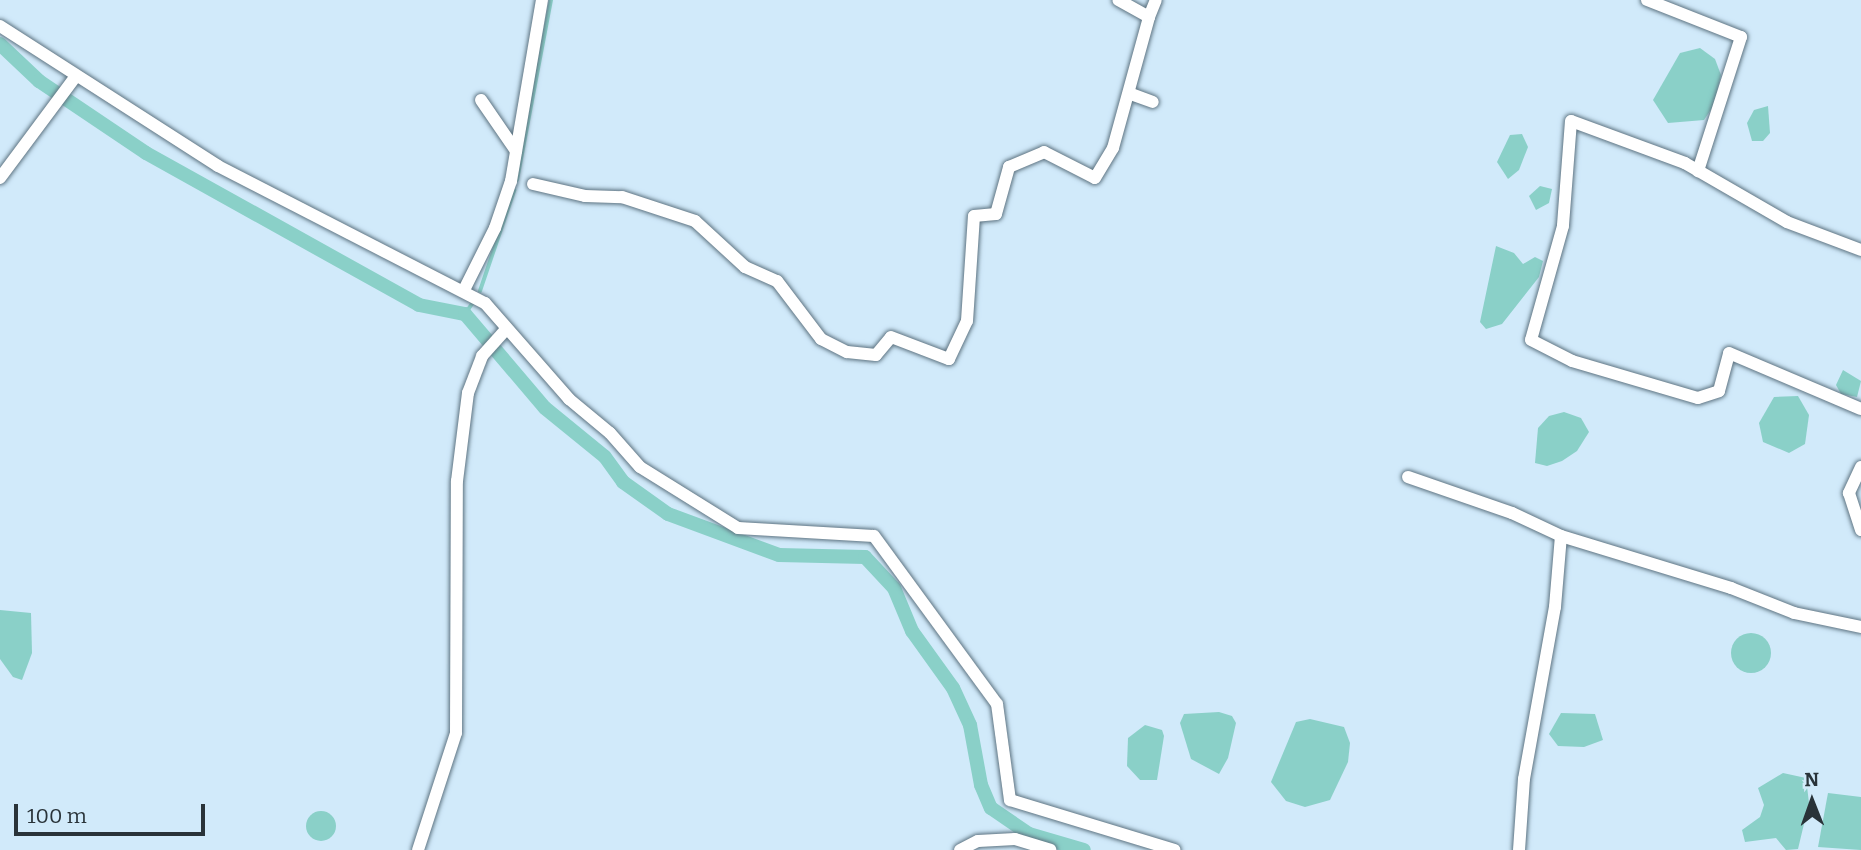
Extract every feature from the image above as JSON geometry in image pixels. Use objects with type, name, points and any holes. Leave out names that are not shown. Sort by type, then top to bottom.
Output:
[{"type":"street","points":[[464,290],[495,228],[516,150],[542,0]]},
{"type":"street","points":[[1118,0],[1149,17]]},
{"type":"street","points":[[533,184],[585,196],[622,197],[695,221],[745,267],[777,281],[821,339],[848,352],[876,355],[891,337],[949,359],[968,321],[974,216],[996,214],[1009,167],[1044,152],[1095,178],[1113,148],[1131,94],[1149,17],[1156,0]]},
{"type":"street","points":[[1647,0],[1741,37],[1698,172]]},
{"type":"street","points":[[0,26],[218,166],[485,303],[503,333],[569,400],[610,433],[640,467],[738,528],[874,536],[997,704],[1010,800],[1175,850]]},
{"type":"street","points":[[0,178],[76,76]]},
{"type":"street","points":[[1131,94],[1153,102]]},
{"type":"street","points":[[481,100],[516,150]]},
{"type":"street","points":[[1861,250],[1787,222],[1698,172],[1572,121],[1563,226],[1531,340],[1572,361],[1698,398],[1719,391],[1729,353],[1861,409]]},
{"type":"street","points":[[418,850],[456,733],[457,481],[468,393],[482,356],[503,333]]},
{"type":"street","points":[[1861,467],[1849,493],[1861,530]]},
{"type":"street","points":[[1408,477],[1512,513],[1561,536],[1731,588],[1794,613],[1861,627]]},
{"type":"street","points":[[1518,850],[1524,779],[1555,607],[1561,536]]},
{"type":"street","points":[[960,850],[978,841],[1015,839],[1051,850]]},
{"type":"shaded area","points":[[1700,48],[1715,59],[1721,75],[1714,105],[1704,120],[1668,123],[1653,100],[1680,53]]},
{"type":"shaded area","points":[[1768,106],[1770,133],[1763,141],[1752,141],[1747,123],[1754,110]]},
{"type":"shaded area","points":[[1522,134],[1528,147],[1519,170],[1508,179],[1497,162],[1510,135]]},
{"type":"shaded area","points":[[1540,186],[1552,189],[1549,203],[1536,210],[1529,196]]},
{"type":"shaded area","points":[[1496,246],[1514,253],[1523,264],[1535,257],[1543,261],[1539,277],[1502,324],[1486,329],[1480,322]]},
{"type":"shaded area","points":[[1843,370],[1861,381],[1857,397],[1841,394],[1836,385]]},
{"type":"shaded area","points":[[1798,396],[1809,415],[1805,444],[1789,453],[1763,442],[1759,423],[1774,397]]},
{"type":"shaded area","points":[[1564,412],[1581,418],[1589,432],[1577,451],[1562,461],[1547,466],[1535,463],[1538,428],[1549,416]]},
{"type":"shaded area","points":[[0,610],[31,613],[32,653],[22,680],[13,677],[0,659]]},
{"type":"shaded area","points":[[1751,633],[1765,639],[1771,653],[1765,667],[1751,673],[1737,667],[1731,653],[1737,639]]},
{"type":"shaded area","points":[[1219,712],[1232,716],[1236,723],[1228,758],[1219,774],[1191,759],[1180,723],[1184,714]]},
{"type":"shaded area","points":[[1561,713],[1595,714],[1603,740],[1584,747],[1558,746],[1549,734]]},
{"type":"shaded area","points":[[1310,719],[1344,727],[1350,743],[1348,762],[1330,800],[1305,807],[1286,801],[1271,782],[1296,722]]},
{"type":"shaded area","points":[[1145,725],[1162,730],[1164,736],[1157,780],[1140,780],[1127,766],[1128,738]]},
{"type":"shaded area","points":[[1783,773],[1806,778],[1809,803],[1798,849],[1786,850],[1776,838],[1745,842],[1742,830],[1760,817],[1764,805],[1758,788]]},
{"type":"shaded area","points":[[1828,793],[1861,797],[1861,850],[1818,847]]},
{"type":"shaded area","points":[[321,811],[332,815],[336,826],[332,837],[321,841],[310,837],[306,826],[310,815]]},
{"type":"waterway","points":[[517,180],[551,0]]},
{"type":"waterway","points":[[0,44],[39,81],[146,153],[419,305],[465,314],[545,408],[605,457],[623,482],[668,514],[779,555],[865,557],[894,588],[912,631],[953,688],[970,725],[981,785],[991,808],[1029,834],[1084,850]]},
{"type":"waterway","points":[[480,291],[514,191]]},
{"type":"waterway","points":[[465,314],[474,301]]}]
